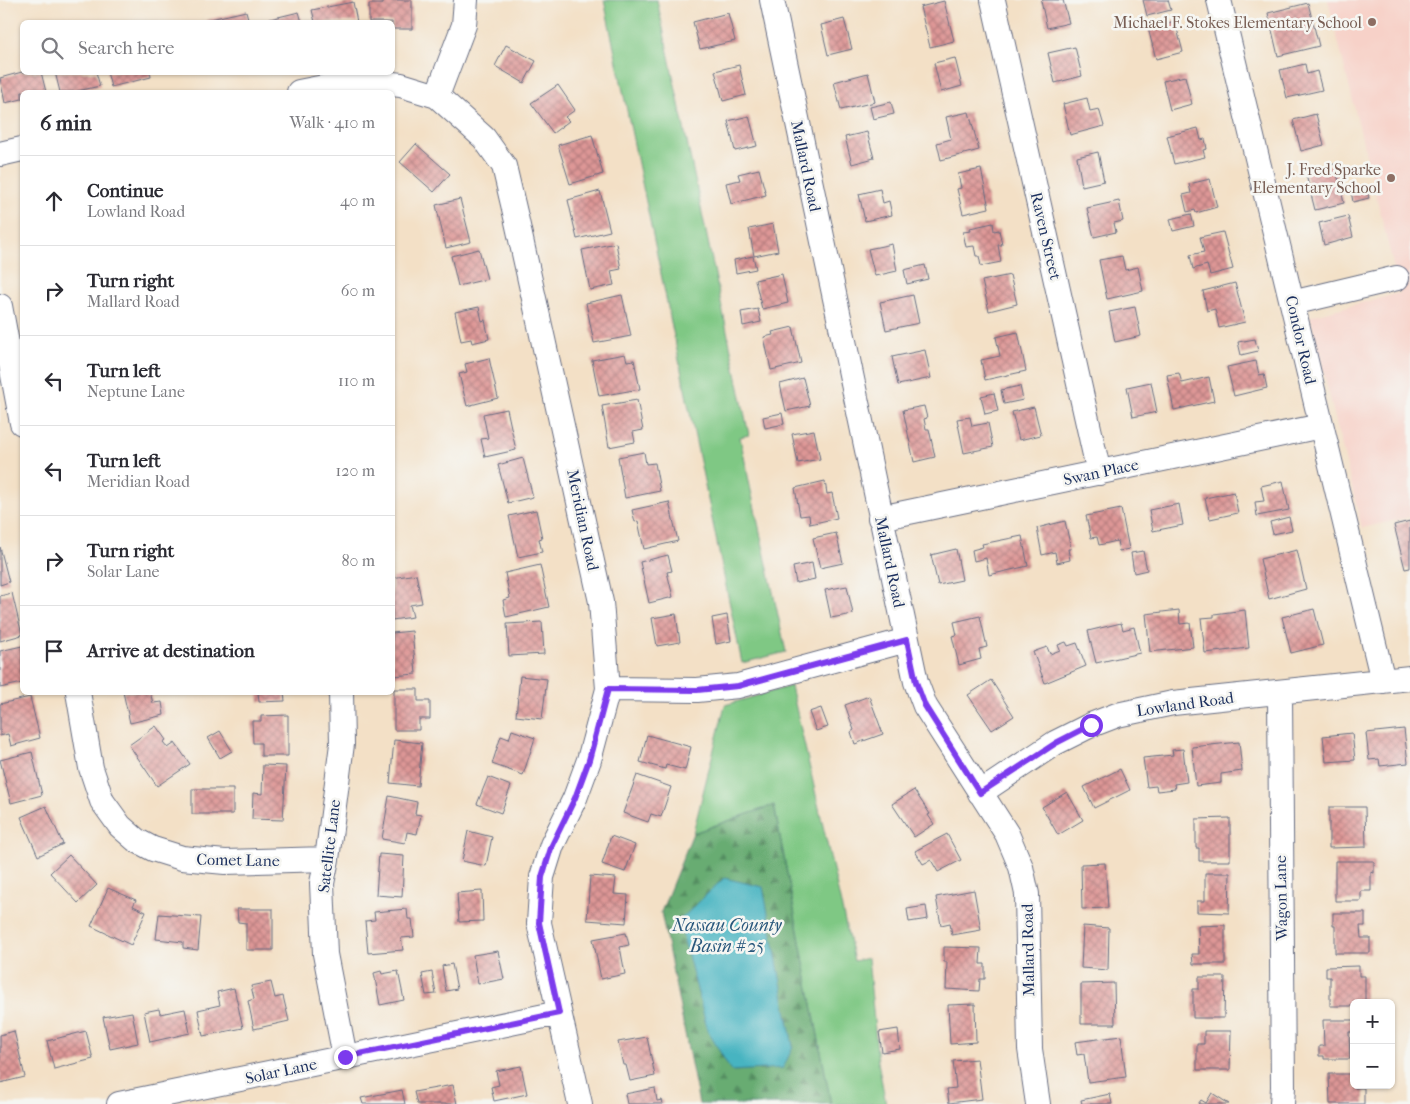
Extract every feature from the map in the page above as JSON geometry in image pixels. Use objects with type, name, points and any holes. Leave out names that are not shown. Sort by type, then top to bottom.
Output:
[{"type":"street","points":[[437,96],[464,25],[466,0]]},
{"type":"street","name":"Mallard Road","points":[[772,0],[916,682],[925,706],[1007,834],[1020,867],[1027,894],[1030,1049],[1038,1104]]},
{"type":"street","name":"Raven Street","points":[[993,0],[1099,473]]},
{"type":"street","name":"Condor Road","points":[[1219,0],[1383,681]]},
{"type":"street","name":"Meridian Road","points":[[309,90],[359,80],[402,84],[437,96],[484,138],[504,166],[601,602],[608,689],[589,760],[575,798],[552,845],[542,877],[539,923],[580,1104]]},
{"type":"street","points":[[0,154],[20,149]]},
{"type":"street","points":[[1292,303],[1396,278]]},
{"type":"street","points":[[0,306],[20,412]]},
{"type":"street","name":"Swan Place","points":[[880,518],[1321,426]]},
{"type":"street","points":[[608,689],[697,690],[738,686],[907,640]]},
{"type":"street","name":"Lowland Road","points":[[980,793],[1056,743],[1091,725],[1117,715],[1172,703],[1410,678]]},
{"type":"street","name":"Wagon Lane","points":[[1280,693],[1282,1104]]},
{"type":"street","name":"Comet Lane","points":[[79,695],[91,768],[102,801],[120,826],[136,840],[154,849],[190,859],[224,862],[327,859]]},
{"type":"street","name":"Satellite Lane","points":[[341,695],[342,744],[327,859],[322,883],[325,954],[345,1057]]},
{"type":"street","name":"Solar Lane","points":[[119,1104],[559,1013]]},
{"type":"shaded area","name":"J. Fred Sparke Elementary School","points":[[1328,0],[1410,0],[1410,517],[1362,528],[1310,316],[1400,293]]},
{"type":"green space","points":[[604,0],[657,0],[749,435],[740,437],[786,652],[742,663]]},
{"type":"green space","points":[[791,686],[854,961],[868,958],[878,1062],[886,1104],[831,1104],[774,805],[693,833],[725,705]]},
{"type":"green space","points":[[774,805],[831,1104],[699,1104],[661,912],[693,833]]},
{"type":"water","name":"Nassau County Basin #25","points":[[724,878],[763,887],[793,1047],[783,1068],[731,1071],[708,1031],[679,921]]},
{"type":"building","points":[[383,0],[412,0],[412,29],[395,29],[395,20],[369,20],[369,4],[383,4]]},
{"type":"building","points":[[1063,0],[1069,23],[1047,28],[1041,1]]},
{"type":"building","points":[[1143,0],[1168,0],[1171,10],[1147,16]]},
{"type":"building","points":[[944,1],[954,41],[930,47],[920,7]]},
{"type":"building","points":[[353,2],[357,20],[314,20],[312,10]]},
{"type":"building","points":[[1308,3],[1319,46],[1278,56],[1268,13]]},
{"type":"building","points":[[246,11],[248,20],[206,20]]},
{"type":"building","points":[[299,12],[301,20],[270,20]]},
{"type":"building","points":[[728,13],[735,41],[700,49],[693,22]]},
{"type":"building","points":[[844,19],[852,49],[828,55],[821,25]]},
{"type":"building","points":[[1175,21],[1183,52],[1156,59],[1148,28]]},
{"type":"building","points":[[506,45],[536,61],[524,83],[495,66]]},
{"type":"building","points":[[1075,47],[1082,76],[1055,83],[1048,53]]},
{"type":"building","points":[[955,58],[962,86],[941,92],[934,63]]},
{"type":"building","points":[[1305,64],[1307,74],[1317,71],[1322,90],[1287,98],[1280,70]]},
{"type":"building","points":[[739,65],[746,95],[723,101],[715,71]]},
{"type":"building","points":[[20,73],[20,75],[42,75],[46,90],[20,90],[20,99],[5,103],[0,78]]},
{"type":"building","points":[[868,73],[875,102],[841,110],[834,82]]},
{"type":"building","points":[[56,75],[97,75],[100,86],[82,90],[60,90]]},
{"type":"building","points":[[108,75],[151,75],[151,77],[111,87]]},
{"type":"building","points":[[1185,76],[1192,104],[1170,110],[1163,81]]},
{"type":"building","points":[[558,85],[575,110],[565,117],[569,121],[553,133],[531,103]]},
{"type":"building","points":[[1087,98],[1090,111],[1099,109],[1104,126],[1070,135],[1063,104]]},
{"type":"building","points":[[891,102],[894,114],[873,119],[870,107]]},
{"type":"building","points":[[969,112],[979,150],[941,160],[937,143],[951,139],[946,117]]},
{"type":"building","points":[[1316,114],[1324,145],[1301,151],[1293,120]]},
{"type":"building","points":[[749,116],[757,146],[735,151],[728,121]]},
{"type":"building","points":[[1198,128],[1201,140],[1205,139],[1207,149],[1203,150],[1205,157],[1174,164],[1167,136]]},
{"type":"building","points":[[867,132],[874,158],[852,164],[845,137]]},
{"type":"building","points":[[592,135],[603,174],[570,184],[558,145]]},
{"type":"building","points":[[416,144],[450,174],[434,192],[400,162]]},
{"type":"building","points":[[1098,152],[1104,181],[1082,186],[1077,157]]},
{"type":"building","points":[[1335,164],[1344,203],[1315,210],[1305,171]]},
{"type":"building","points":[[759,169],[766,195],[731,204],[726,183],[740,180],[738,174]]},
{"type":"building","points":[[981,169],[989,208],[963,214],[957,189],[961,188],[958,174]]},
{"type":"building","points":[[1210,179],[1217,207],[1196,213],[1195,210],[1187,212],[1183,195],[1191,193],[1189,184]]},
{"type":"building","points":[[1366,187],[1369,198],[1353,202],[1351,191]]},
{"type":"building","points":[[880,189],[883,203],[889,201],[892,215],[865,221],[859,194]]},
{"type":"building","points":[[600,191],[610,231],[577,239],[568,200]]},
{"type":"building","points":[[460,199],[471,242],[446,248],[436,205]]},
{"type":"building","points":[[1119,201],[1123,221],[1114,223],[1116,232],[1094,237],[1087,208]]},
{"type":"building","points":[[1191,214],[1194,226],[1173,231],[1170,219]]},
{"type":"building","points":[[1348,216],[1353,237],[1324,245],[1319,223]]},
{"type":"building","points":[[993,223],[994,231],[999,230],[1002,245],[998,245],[1001,262],[981,266],[974,246],[966,247],[963,232],[971,231],[970,228]]},
{"type":"building","points":[[773,224],[778,251],[754,256],[749,229]]},
{"type":"building","points":[[1223,232],[1233,269],[1210,275],[1207,265],[1193,269],[1190,255],[1204,252],[1200,237]]},
{"type":"building","points":[[616,243],[621,269],[611,271],[614,285],[590,290],[582,250]]},
{"type":"building","points":[[892,244],[897,271],[875,276],[868,249]]},
{"type":"building","points":[[479,249],[487,279],[458,286],[451,256]]},
{"type":"building","points":[[753,256],[756,269],[736,273],[734,260]]},
{"type":"building","points":[[1122,256],[1125,270],[1138,267],[1143,291],[1107,299],[1099,260]]},
{"type":"building","points":[[925,265],[928,279],[907,284],[904,270]]},
{"type":"building","points":[[782,274],[788,303],[762,309],[755,280]]},
{"type":"building","points":[[1010,275],[1017,304],[989,311],[982,281]]},
{"type":"building","points":[[1235,283],[1245,322],[1219,328],[1215,309],[1207,311],[1203,291]]},
{"type":"building","points":[[622,295],[631,336],[594,343],[586,303]]},
{"type":"building","points":[[913,295],[919,323],[886,330],[880,302]]},
{"type":"building","points":[[479,307],[482,321],[485,320],[489,339],[472,343],[471,339],[461,341],[455,312]]},
{"type":"building","points":[[1135,307],[1141,336],[1115,342],[1109,312]]},
{"type":"building","points":[[758,309],[761,322],[743,326],[741,312]]},
{"type":"building","points":[[793,327],[801,363],[771,370],[764,337],[773,335],[772,332]]},
{"type":"building","points":[[1018,332],[1026,371],[985,380],[981,360],[1000,356],[996,337]]},
{"type":"building","points":[[1255,339],[1258,351],[1241,355],[1238,342]]},
{"type":"building","points":[[925,350],[931,378],[898,385],[892,357]]},
{"type":"building","points":[[625,354],[627,361],[634,360],[640,389],[599,396],[592,360]]},
{"type":"building","points":[[489,358],[498,398],[467,406],[459,374],[467,372],[465,364]]},
{"type":"building","points":[[1256,361],[1259,375],[1264,374],[1267,388],[1234,396],[1227,367]]},
{"type":"building","points":[[1179,373],[1182,383],[1209,377],[1214,401],[1174,410],[1167,375]]},
{"type":"building","points":[[803,378],[810,406],[786,411],[780,384]]},
{"type":"building","points":[[1151,382],[1157,412],[1133,417],[1127,387]]},
{"type":"building","points":[[1020,386],[1023,400],[1004,404],[1001,390]]},
{"type":"building","points":[[994,393],[998,411],[985,414],[981,396]]},
{"type":"building","points":[[637,400],[643,430],[633,432],[635,442],[609,447],[602,406]]},
{"type":"building","points":[[924,406],[927,418],[924,419],[926,429],[929,429],[935,457],[914,462],[903,410]]},
{"type":"building","points":[[1034,407],[1041,435],[1019,440],[1012,412]]},
{"type":"building","points":[[507,409],[516,450],[485,457],[481,439],[488,438],[483,414]]},
{"type":"building","points":[[782,413],[784,424],[765,428],[763,417]]},
{"type":"building","points":[[970,417],[972,426],[988,423],[993,447],[964,453],[957,419]]},
{"type":"building","points":[[814,430],[820,459],[798,463],[792,434]]},
{"type":"building","points":[[644,452],[646,464],[655,463],[660,491],[625,498],[618,457]]},
{"type":"building","points":[[523,458],[533,497],[508,503],[498,465]]},
{"type":"building","points":[[825,481],[827,494],[832,493],[837,518],[810,524],[809,515],[800,516],[795,488]]},
{"type":"building","points":[[1283,481],[1289,510],[1257,516],[1255,502],[1264,501],[1261,486]]},
{"type":"building","points":[[1234,492],[1238,513],[1210,519],[1205,498]]},
{"type":"building","points":[[669,502],[678,541],[644,549],[638,521],[635,522],[632,510]]},
{"type":"building","points":[[1179,504],[1183,525],[1153,531],[1149,510]]},
{"type":"building","points":[[1121,509],[1129,549],[1119,551],[1117,541],[1099,545],[1097,537],[1091,538],[1086,516]]},
{"type":"building","points":[[536,510],[542,538],[539,539],[542,552],[518,557],[509,516]]},
{"type":"building","points":[[1289,517],[1292,530],[1273,534],[1270,522]]},
{"type":"building","points":[[1065,521],[1071,549],[1068,549],[1070,560],[1057,563],[1055,552],[1042,555],[1037,528]]},
{"type":"building","points":[[1410,521],[1410,568],[1405,569],[1394,525]]},
{"type":"building","points":[[836,533],[843,563],[820,568],[813,538]]},
{"type":"building","points":[[1022,536],[1028,566],[989,575],[986,558],[974,561],[972,550],[983,547],[982,544]]},
{"type":"building","points":[[0,547],[9,582],[0,585]]},
{"type":"building","points":[[956,549],[962,580],[938,585],[931,555]]},
{"type":"building","points":[[1297,550],[1306,589],[1269,599],[1260,559]]},
{"type":"building","points":[[1143,551],[1147,570],[1134,573],[1131,553]]},
{"type":"building","points":[[668,555],[672,571],[667,572],[673,597],[649,603],[640,562]]},
{"type":"building","points":[[812,563],[815,579],[796,583],[793,567]]},
{"type":"building","points":[[540,565],[549,607],[506,617],[503,600],[510,598],[505,573]]},
{"type":"building","points":[[416,574],[422,603],[410,605],[413,617],[395,620],[395,578]]},
{"type":"building","points":[[847,586],[853,614],[831,618],[825,590]]},
{"type":"building","points":[[12,593],[20,627],[20,636],[0,641],[0,596]]},
{"type":"building","points":[[1314,609],[1323,645],[1291,653],[1282,617]]},
{"type":"building","points":[[1179,610],[1180,624],[1190,623],[1193,647],[1150,652],[1146,614]]},
{"type":"building","points":[[1245,610],[1249,648],[1205,653],[1201,618],[1214,617],[1214,614]]},
{"type":"building","points":[[676,614],[680,642],[657,646],[652,618]]},
{"type":"building","points":[[727,615],[731,641],[716,644],[712,618]]},
{"type":"building","points":[[980,616],[987,647],[979,649],[981,659],[959,665],[952,636],[957,635],[954,622]]},
{"type":"building","points":[[542,622],[544,654],[509,656],[507,624]]},
{"type":"building","points":[[1121,623],[1123,630],[1134,627],[1140,653],[1096,663],[1088,631]]},
{"type":"building","points":[[412,631],[416,674],[395,676],[395,633]]},
{"type":"building","points":[[1066,642],[1068,646],[1077,643],[1086,666],[1045,683],[1033,652],[1047,647],[1050,654],[1060,650],[1058,645]]},
{"type":"building","points":[[20,646],[20,683],[0,688],[0,651]]},
{"type":"building","points":[[520,676],[547,679],[542,719],[516,716]]},
{"type":"building","points":[[991,680],[1014,716],[992,730],[968,695]]},
{"type":"building","points":[[395,689],[418,689],[418,701],[430,701],[430,719],[419,719],[419,730],[394,730]]},
{"type":"building","points":[[124,695],[151,695],[153,703],[162,702],[164,715],[130,723]]},
{"type":"building","points":[[258,695],[284,695],[285,701],[259,702]]},
{"type":"building","points":[[869,696],[883,734],[855,744],[851,732],[854,730],[845,705]]},
{"type":"building","points":[[30,697],[40,738],[11,746],[8,734],[0,736],[0,704]]},
{"type":"building","points":[[821,708],[828,727],[816,731],[809,712]]},
{"type":"building","points":[[288,715],[288,756],[261,756],[261,743],[253,743],[252,721],[261,721],[261,716]]},
{"type":"building","points":[[156,726],[166,740],[163,742],[168,748],[175,743],[190,764],[157,786],[129,745]]},
{"type":"building","points":[[1404,729],[1408,763],[1380,766],[1379,759],[1369,760],[1366,733]]},
{"type":"building","points":[[512,730],[535,738],[523,775],[492,764],[501,736],[509,739]]},
{"type":"building","points":[[220,731],[232,751],[220,758],[208,738]]},
{"type":"building","points":[[1352,733],[1355,760],[1326,762],[1323,736]]},
{"type":"building","points":[[647,735],[691,747],[685,770],[666,765],[665,769],[640,762]]},
{"type":"building","points":[[394,740],[422,743],[418,786],[390,783]]},
{"type":"building","points":[[1239,742],[1242,771],[1221,774],[1221,783],[1196,786],[1192,747]]},
{"type":"building","points":[[1183,749],[1187,782],[1174,784],[1175,789],[1157,791],[1156,786],[1147,787],[1143,758],[1173,755],[1172,750]]},
{"type":"building","points":[[32,752],[42,795],[11,803],[0,760]]},
{"type":"building","points":[[263,765],[286,766],[283,820],[252,819],[253,793],[262,794]]},
{"type":"building","points":[[1120,769],[1130,790],[1094,808],[1084,787]]},
{"type":"building","points":[[637,775],[671,787],[661,817],[651,814],[648,822],[623,813]]},
{"type":"building","points":[[488,777],[511,786],[501,813],[477,804]]},
{"type":"building","points":[[192,789],[233,789],[233,814],[192,814]]},
{"type":"building","points":[[914,790],[930,814],[928,815],[934,824],[914,837],[892,804]]},
{"type":"building","points":[[1067,792],[1083,820],[1058,835],[1042,807]]},
{"type":"building","points":[[389,796],[417,802],[415,814],[421,815],[417,834],[407,832],[405,843],[382,839]]},
{"type":"building","points":[[46,806],[63,844],[38,856],[21,817]]},
{"type":"building","points":[[1329,807],[1365,807],[1366,847],[1329,848]]},
{"type":"building","points":[[1230,818],[1230,861],[1199,861],[1199,848],[1196,848],[1196,819]]},
{"type":"building","points":[[468,831],[492,837],[486,866],[462,861]]},
{"type":"building","points":[[947,834],[961,860],[938,872],[931,860],[923,864],[915,851]]},
{"type":"building","points":[[611,836],[635,845],[625,872],[602,864]]},
{"type":"building","points":[[379,854],[404,856],[402,897],[376,895]]},
{"type":"building","points":[[69,855],[97,885],[78,903],[50,873]]},
{"type":"building","points":[[1335,861],[1374,861],[1374,873],[1371,872],[1371,891],[1361,891],[1361,901],[1335,901]]},
{"type":"building","points":[[1105,863],[1108,908],[1082,909],[1081,864]]},
{"type":"building","points":[[1205,873],[1230,873],[1229,913],[1197,912],[1197,901],[1205,901]]},
{"type":"building","points":[[590,876],[616,878],[614,894],[628,895],[626,923],[587,920]]},
{"type":"building","points":[[108,888],[136,900],[133,906],[146,912],[131,945],[91,926]]},
{"type":"building","points":[[974,890],[981,930],[952,935],[950,923],[941,925],[936,897]]},
{"type":"building","points":[[482,891],[483,921],[459,922],[457,893]]},
{"type":"building","points":[[926,906],[928,919],[909,922],[907,909]]},
{"type":"building","points":[[237,909],[273,909],[273,950],[246,950],[246,923],[238,922]]},
{"type":"building","points":[[407,909],[408,919],[412,919],[414,937],[401,938],[403,950],[368,953],[365,921],[375,920],[374,912]]},
{"type":"building","points":[[1333,913],[1365,913],[1365,926],[1360,926],[1361,938],[1370,938],[1370,953],[1335,953]]},
{"type":"building","points":[[159,914],[201,917],[198,950],[183,948],[183,942],[156,939]]},
{"type":"building","points":[[1225,925],[1225,964],[1193,964],[1192,954],[1199,954],[1198,926]]},
{"type":"building","points":[[1083,926],[1109,928],[1108,970],[1081,968]]},
{"type":"building","points":[[626,933],[629,945],[620,947],[625,974],[601,979],[593,939]]},
{"type":"building","points":[[944,947],[981,948],[980,964],[985,964],[985,979],[980,979],[979,991],[946,989],[947,962],[944,962]]},
{"type":"building","points":[[498,951],[504,979],[478,984],[473,955]]},
{"type":"building","points":[[452,964],[457,989],[446,991],[442,966]]},
{"type":"building","points":[[1359,966],[1359,976],[1365,976],[1365,999],[1350,999],[1350,1006],[1330,1006],[1330,977],[1326,977],[1326,967]]},
{"type":"building","points":[[381,971],[382,974],[398,971],[404,1000],[380,1005],[374,973]]},
{"type":"building","points":[[432,972],[436,994],[426,995],[422,974]]},
{"type":"building","points":[[1199,977],[1225,977],[1224,1018],[1193,1018],[1193,989],[1199,989]]},
{"type":"building","points":[[271,982],[275,998],[283,996],[289,1021],[254,1029],[248,1001],[254,999],[251,986]]},
{"type":"building","points":[[1114,983],[1115,1024],[1081,1024],[1081,984]]},
{"type":"building","points":[[234,988],[243,1028],[203,1036],[198,1010],[220,1005],[217,992]]},
{"type":"building","points":[[975,1004],[976,1042],[950,1044],[948,1005]]},
{"type":"building","points":[[159,1009],[160,1014],[185,1009],[190,1033],[150,1042],[144,1012]]},
{"type":"building","points":[[132,1012],[138,1043],[110,1049],[103,1017]]},
{"type":"building","points":[[1323,1020],[1350,1020],[1350,1059],[1324,1059],[1324,1056],[1319,1056],[1319,1046],[1324,1046]]},
{"type":"building","points":[[898,1029],[900,1049],[882,1052],[879,1032]]},
{"type":"building","points":[[14,1031],[25,1077],[0,1083],[0,1035]]},
{"type":"building","points":[[86,1031],[93,1059],[54,1069],[47,1041]]},
{"type":"building","points":[[1204,1031],[1231,1031],[1230,1070],[1197,1070],[1197,1044],[1204,1044]]},
{"type":"building","points":[[1121,1036],[1126,1077],[1088,1082],[1084,1054],[1077,1055],[1075,1042]]},
{"type":"building","points":[[647,1037],[655,1076],[630,1081],[626,1065],[623,1065],[618,1042]]},
{"type":"building","points":[[977,1059],[982,1099],[949,1103],[947,1089],[956,1088],[953,1061]]},
{"type":"building","points":[[521,1066],[527,1094],[494,1101],[491,1087],[499,1085],[496,1071]]},
{"type":"building","points":[[1329,1074],[1350,1074],[1350,1089],[1364,1089],[1364,1104],[1330,1104]]},
{"type":"building","points":[[453,1085],[457,1104],[417,1104],[414,1092]]},
{"type":"building","points":[[655,1088],[657,1101],[662,1100],[663,1104],[627,1104],[625,1094]]},
{"type":"building","points":[[402,1090],[405,1104],[363,1104],[361,1098]]},
{"type":"building","points":[[1212,1093],[1229,1104],[1198,1104],[1201,1100],[1206,1103]]},
{"type":"building","points":[[1110,1094],[1112,1104],[1082,1104],[1081,1100]]},
{"type":"place","name":"Michael F. Stokes Elementary School","points":[[1372,22]]},
{"type":"place","name":"J. Fred Sparke Elementary School","points":[[1391,178]]},
{"type":"route","points":[[345,1057],[559,1013],[539,923],[542,877],[552,845],[575,798],[589,760],[608,689],[697,690],[738,686],[907,640],[916,682],[925,706],[980,793],[1056,743],[1091,725]]}]
